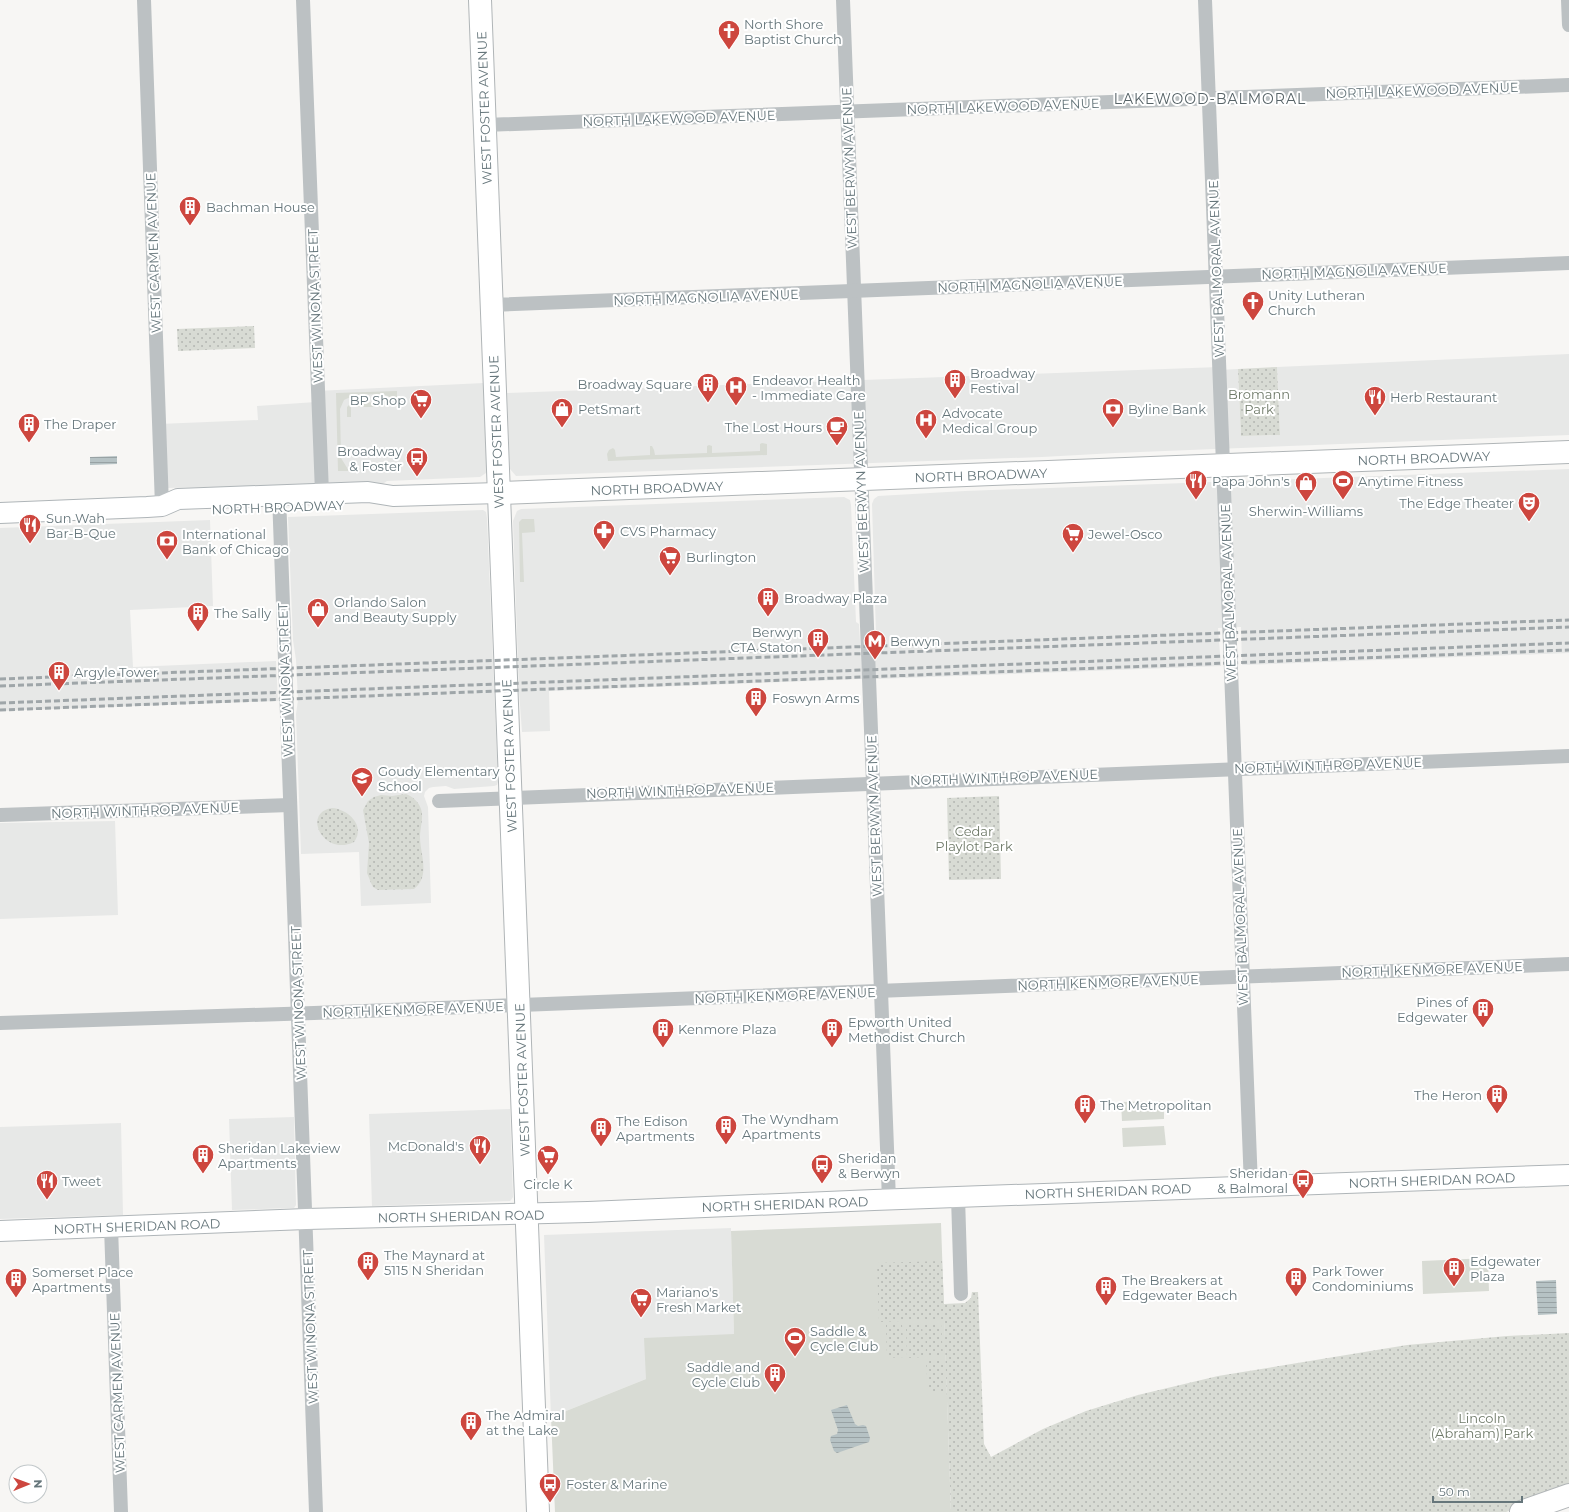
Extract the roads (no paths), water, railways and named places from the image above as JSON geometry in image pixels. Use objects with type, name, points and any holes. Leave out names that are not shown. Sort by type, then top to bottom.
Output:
[{"type":"main road","name":"WEST FOSTER AVENUE","points":[[480,0],[510,797],[528,1214],[538,1512]]},
{"type":"main road","name":"NORTH BROADWAY","points":[[279,501],[322,493],[368,492],[393,496],[499,493],[1569,452]]},
{"type":"main road","name":"NORTH BROADWAY","points":[[0,513],[162,506],[178,499],[368,504],[393,496]]},
{"type":"main road","name":"NORTH SHERIDAN ROAD","points":[[0,1231],[306,1219],[528,1214],[1569,1175]]},
{"type":"main road","points":[[1521,1512],[1569,1495]]},
{"type":"street","name":"WEST CARMEN AVENUE","points":[[144,0],[162,506]]},
{"type":"street","name":"WEST WINONA STREET","points":[[303,0],[322,493]]},
{"type":"street","name":"WEST BERWYN AVENUE","points":[[843,0],[889,1200]]},
{"type":"street","name":"WEST BALMORAL AVENUE","points":[[1206,0],[1251,1186]]},
{"type":"street","points":[[1568,0],[1569,25]]},
{"type":"street","name":"NORTH LAKEWOOD AVENUE","points":[[484,125],[1569,85]]},
{"type":"street","name":"NORTH MAGNOLIA AVENUE","points":[[491,306],[1216,276],[1569,264]]},
{"type":"street","name":"WEST WINONA STREET","points":[[279,501],[316,1512]]},
{"type":"street","name":"NORTH WINTHROP AVENUE","points":[[439,801],[873,782],[1569,756]]},
{"type":"street","name":"NORTH WINTHROP AVENUE","points":[[0,815],[290,805]]},
{"type":"street","name":"NORTH KENMORE AVENUE","points":[[0,1023],[298,1014],[1569,964]]},
{"type":"street","points":[[958,1197],[961,1294]]},
{"type":"street","name":"WEST CARMEN AVENUE","points":[[111,1226],[121,1512]]},
{"type":"railway","points":[[0,679],[1569,620]]},
{"type":"railway","points":[[0,686],[1569,627]]},
{"type":"railway","points":[[0,703],[1569,643]]},
{"type":"railway","points":[[0,710],[1569,650]]},
{"type":"place","name":"North Shore Baptist Church","points":[[729,50]]},
{"type":"place","name":"Bachman House","points":[[190,226]]},
{"type":"place","name":"Unity Lutheran Church","points":[[1253,322]]},
{"type":"place","name":"Broadway Festival","points":[[955,400]]},
{"type":"place","name":"Broadway Square","points":[[708,404]]},
{"type":"place","name":"Endeavor Health - Immediate Care","points":[[736,406]]},
{"type":"place","name":"Herb Restaurant","points":[[1375,416]]},
{"type":"place","name":"BP Shop","points":[[421,420]]},
{"type":"place","name":"PetSmart","points":[[562,428]]},
{"type":"place","name":"Byline Bank","points":[[1113,428]]},
{"type":"place","name":"Advocate Medical Group","points":[[926,440]]},
{"type":"place","name":"The Draper","points":[[29,444]]},
{"type":"place","name":"The Lost Hours","points":[[837,446]]},
{"type":"place","name":"Broadway & Foster","points":[[417,478]]},
{"type":"place","name":"Papa John's","points":[[1196,500]]},
{"type":"place","name":"Anytime Fitness","points":[[1343,500]]},
{"type":"place","name":"Sherwin-Williams","points":[[1306,502]]},
{"type":"place","name":"The Edge Theater","points":[[1529,522]]},
{"type":"place","name":"Sun Wah Bar-B-Que","points":[[30,544]]},
{"type":"place","name":"CVS Pharmacy","points":[[604,550]]},
{"type":"place","name":"Jewel-Osco","points":[[1073,554]]},
{"type":"place","name":"International Bank of Chicago","points":[[167,560]]},
{"type":"place","name":"Burlington","points":[[670,576]]},
{"type":"place","name":"Broadway Plaza","points":[[768,618]]},
{"type":"place","name":"Orlando Salon and Beauty Supply","points":[[318,628]]},
{"type":"place","name":"The Sally","points":[[198,632]]},
{"type":"place","name":"Berwyn CTA Staton","points":[[818,658]]},
{"type":"place","name":"Berwyn","points":[[875,660]]},
{"type":"place","name":"Argyle Tower","points":[[59,692]]},
{"type":"place","name":"Foswyn Arms","points":[[756,718]]},
{"type":"place","name":"Goudy Elementary School","points":[[362,798]]},
{"type":"place","name":"Pines of Edgewater","points":[[1483,1028]]},
{"type":"place","name":"Kenmore Plaza","points":[[663,1048]]},
{"type":"place","name":"Epworth United Methodist Church","points":[[832,1048]]},
{"type":"place","name":"The Heron","points":[[1497,1114]]},
{"type":"place","name":"The Metropolitan","points":[[1085,1124]]},
{"type":"place","name":"The Wyndham Apartments","points":[[726,1146]]},
{"type":"place","name":"The Edison Apartments","points":[[601,1148]]},
{"type":"place","name":"McDonald's","points":[[480,1166]]},
{"type":"place","name":"Sheridan Lakeview Apartments","points":[[203,1174]]},
{"type":"place","name":"Circle K","points":[[548,1176]]},
{"type":"place","name":"Sheridan & Berwyn","points":[[822,1184]]},
{"type":"place","name":"Tweet","points":[[47,1200]]},
{"type":"place","name":"Sheridan & Balmoral","points":[[1303,1200]]},
{"type":"place","name":"The Maynard at 5115 N Sheridan","points":[[368,1282]]},
{"type":"place","name":"Edgewater Plaza","points":[[1454,1288]]},
{"type":"place","name":"Somerset Place Apartments","points":[[16,1298]]},
{"type":"place","name":"Park Tower Condominiums","points":[[1296,1298]]},
{"type":"place","name":"The Breakers at Edgewater Beach","points":[[1106,1306]]},
{"type":"place","name":"Mariano's Fresh Market","points":[[641,1318]]},
{"type":"place","name":"Saddle & Cycle Club","points":[[795,1358]]},
{"type":"place","name":"Saddle and Cycle Club","points":[[775,1394]]},
{"type":"place","name":"The Admiral at the Lake","points":[[471,1442]]},
{"type":"place","name":"Foster & Marine","points":[[550,1504]]},
{"type":"district","name":"LAKEWOOD-BALMORAL","points":[[1210,99]]},
{"type":"park label","name":"Bromann Park","points":[[1259,402]]},
{"type":"park label","name":"Cedar Playlot Park","points":[[974,838]]},
{"type":"park label","name":"Lincoln (Abraham) Park","points":[[1482,1426]]}]
